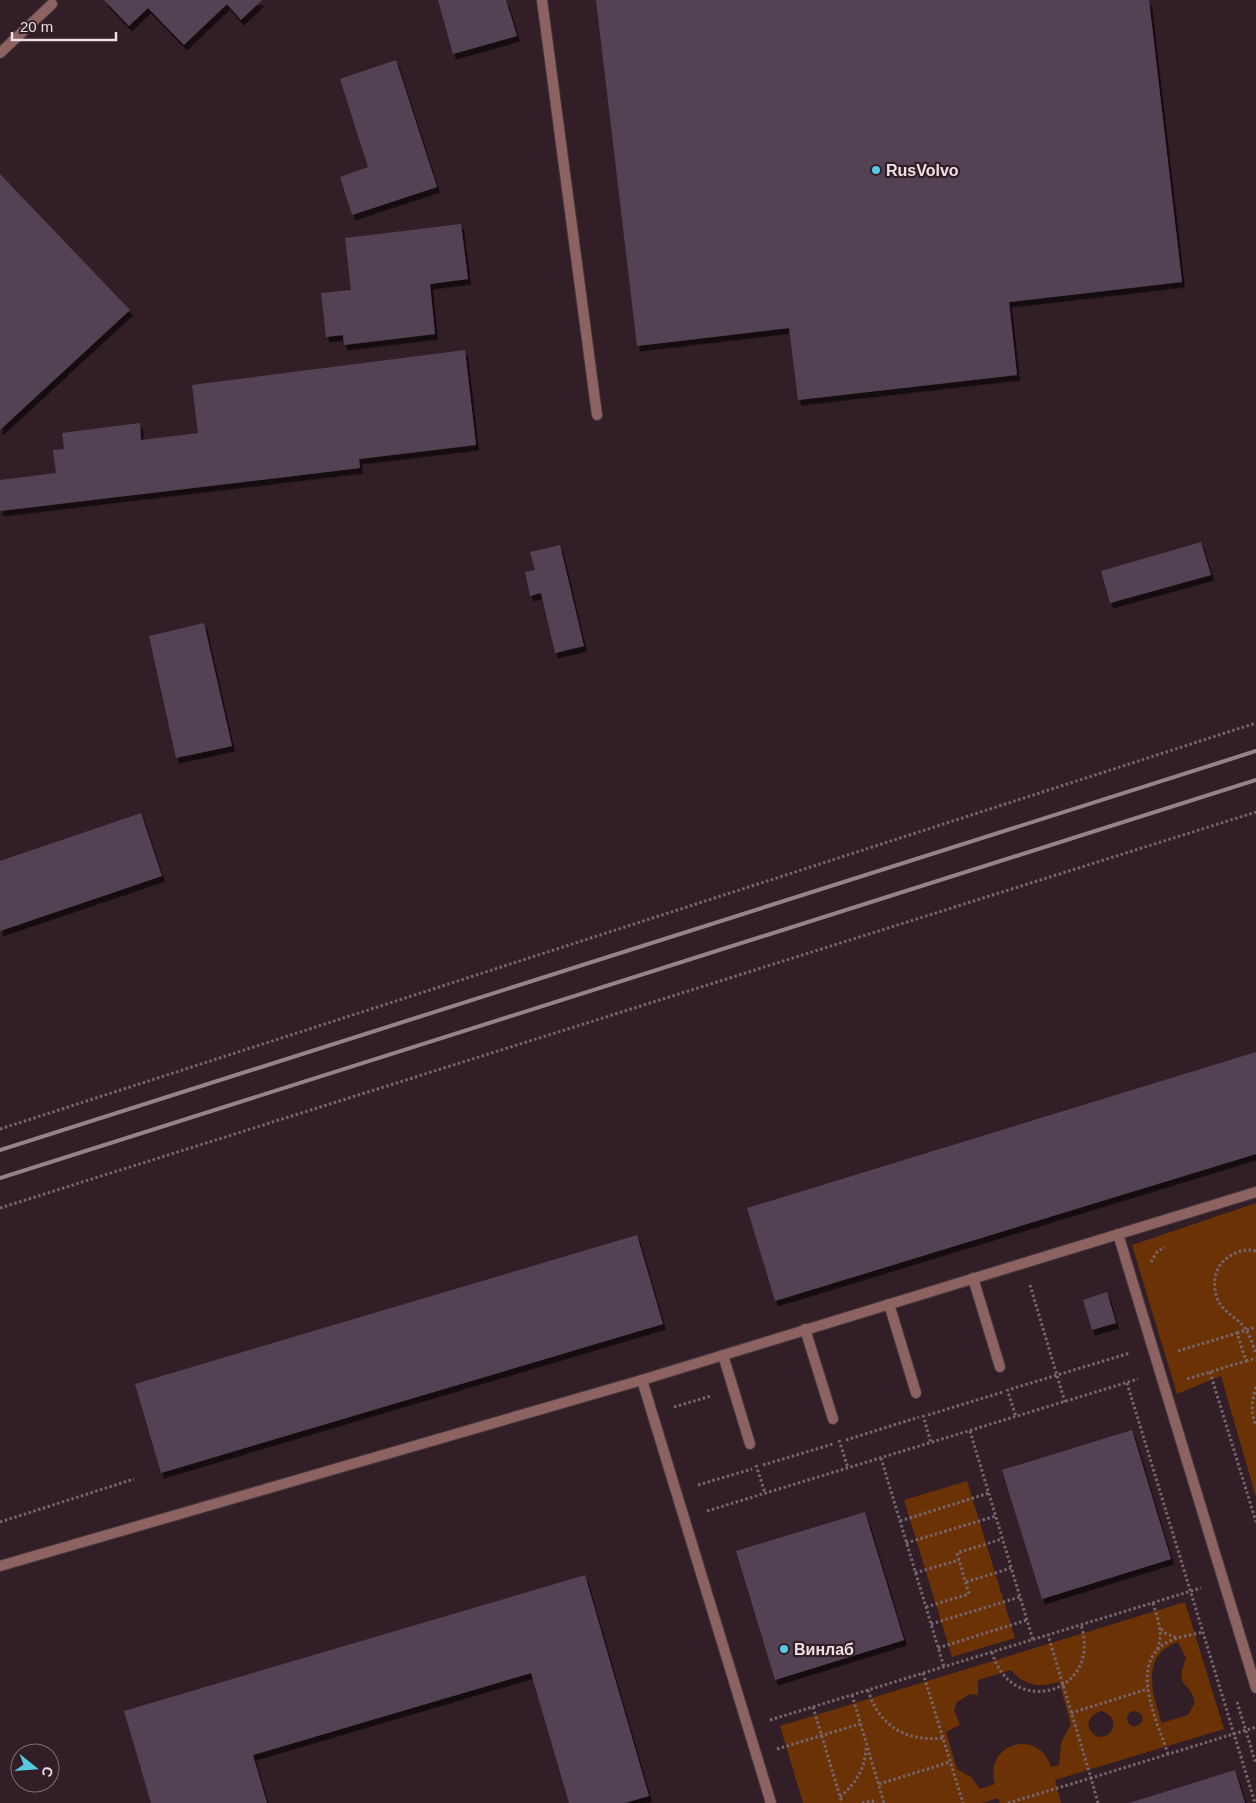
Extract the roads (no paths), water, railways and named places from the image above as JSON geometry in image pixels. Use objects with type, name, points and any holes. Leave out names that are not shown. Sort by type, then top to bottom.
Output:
[{"type":"lane","points":[[542,0],[597,415]]},
{"type":"lane","points":[[0,53],[52,4]]},
{"type":"lane","points":[[0,1566],[642,1380],[1256,1192]]},
{"type":"lane","points":[[1118,1234],[1256,1688]]},
{"type":"lane","points":[[973,1278],[1000,1367]]},
{"type":"lane","points":[[889,1304],[916,1393]]},
{"type":"lane","points":[[805,1329],[833,1419]]},
{"type":"lane","points":[[723,1355],[750,1444]]},
{"type":"lane","points":[[642,1380],[770,1803]]},
{"type":"railway","points":[[0,1150],[1256,751]]},
{"type":"railway","points":[[0,1178],[1256,780]]},
{"type":"place","name":"RusVolvo","points":[[876,170]]},
{"type":"place","name":"Винлаб","points":[[784,1649]]}]
